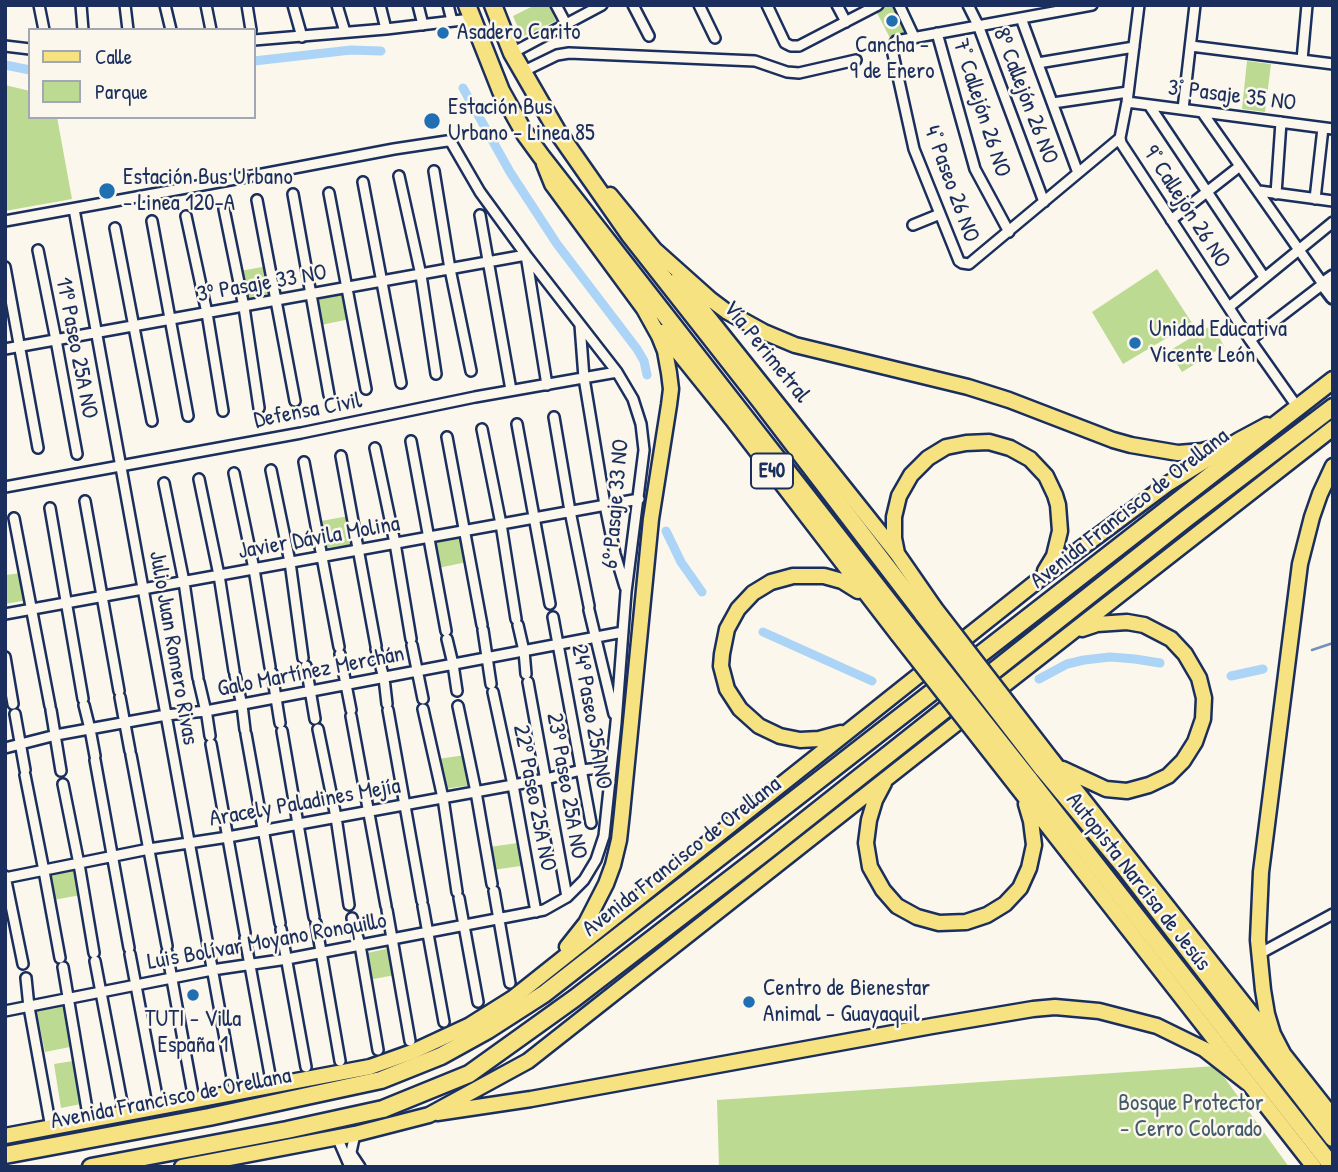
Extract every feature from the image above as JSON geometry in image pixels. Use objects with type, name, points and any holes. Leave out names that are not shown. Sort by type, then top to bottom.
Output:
[{"type":"highway","name":"Vía Perimetral","points":[[493,5],[512,53],[557,131],[629,234],[928,610]]},
{"type":"highway","name":"E40","points":[[469,12],[501,91],[541,156]]},
{"type":"highway","points":[[541,156],[903,630]]},
{"type":"highway","name":"Avenida Francisco de Orellana","points":[[5,1154],[209,1117],[381,1080],[442,1056],[488,1030],[544,994],[1333,380]]},
{"type":"highway","name":"Avenida Francisco de Orellana","points":[[91,1167],[383,1109],[469,1074],[575,998],[765,852],[1187,518],[1333,407]]},
{"type":"highway","name":"Autopista Narcisa de Jesús","points":[[928,610],[1050,765],[1126,869],[1333,1138]]},
{"type":"highway","name":"Autopista Narcisa de Jesús","points":[[903,630],[1023,787],[1333,1167]]},
{"type":"main road","name":"Vía Perimetral","points":[[557,131],[572,143],[608,194],[898,555],[928,610]]},
{"type":"main road","name":"E40","points":[[541,156],[552,184],[644,309],[869,598],[903,630]]},
{"type":"main road","points":[[654,249],[726,310],[764,332],[795,345],[968,387],[1130,445],[1178,453],[1202,451],[1239,440]]},
{"type":"main road","points":[[551,967],[574,940],[596,904],[613,865],[619,840],[651,519],[671,389],[665,351],[644,309]]},
{"type":"main road","name":"Avenida Francisco de Orellana","points":[[5,1136],[370,1067],[412,1052],[470,1025],[513,998],[1041,578],[1170,484],[1239,440],[1298,408]]},
{"type":"main road","points":[[429,1115],[528,1060],[1333,428]]},
{"type":"main road","points":[[898,555],[894,538],[894,517],[899,496],[911,475],[928,458],[946,447],[989,442],[1010,448],[1030,459],[1046,476],[1055,495],[1060,519],[1058,543],[1041,578]]},
{"type":"main road","points":[[1286,1059],[1273,1034],[1267,1014],[1259,954],[1258,908],[1300,564],[1312,517],[1333,466]]},
{"type":"main road","points":[[849,730],[819,739],[800,740],[769,732],[759,726],[740,709],[727,689],[722,666],[723,642],[731,619],[745,601],[762,586],[782,578],[803,575],[834,578],[851,585],[869,598]]},
{"type":"main road","points":[[1050,765],[1106,789],[1127,791],[1149,785],[1168,776],[1183,761],[1195,742],[1203,719],[1204,698],[1199,678],[1185,654],[1171,639],[1144,625],[1127,622],[1097,624],[1074,632]]},
{"type":"main road","name":"Autopista Narcisa de Jesús","points":[[1050,765],[1333,1117]]},
{"type":"main road","points":[[889,776],[875,800],[869,820],[866,843],[870,867],[883,890],[897,906],[917,917],[939,923],[966,922],[987,915],[1005,904],[1020,888],[1030,868],[1034,845],[1023,787]]},
{"type":"main road","name":"Autopista Narcisa de Jesús","points":[[1023,787],[1314,1167]]},
{"type":"main road","points":[[182,1167],[337,1138],[429,1115],[932,1026],[1055,1007],[1099,1011],[1157,1026],[1204,1049],[1250,1085]]},
{"type":"street","points":[[39,5],[44,28]]},
{"type":"street","points":[[81,5],[83,28]]},
{"type":"street","points":[[125,5],[128,28]]},
{"type":"street","points":[[165,5],[171,28]]},
{"type":"street","points":[[206,5],[211,28]]},
{"type":"street","points":[[247,5],[251,28]]},
{"type":"street","points":[[293,5],[302,37]]},
{"type":"street","points":[[337,5],[345,32]]},
{"type":"street","points":[[380,5],[386,29]]},
{"type":"street","points":[[418,5],[423,25]]},
{"type":"street","points":[[448,5],[452,21]]},
{"type":"street","points":[[556,5],[566,24]]},
{"type":"street","points":[[512,53],[602,5]]},
{"type":"street","points":[[632,5],[649,36]]},
{"type":"street","points":[[699,5],[715,38]]},
{"type":"street","points":[[767,5],[785,43],[791,46],[799,46],[878,5]]},
{"type":"street","points":[[837,5],[846,22]]},
{"type":"street","points":[[900,5],[914,37],[1021,18],[1037,10],[1092,5]]},
{"type":"street","name":"8º Callejón 26 NO","points":[[968,5],[978,25],[1044,202]]},
{"type":"street","name":"9° Callejón 26 NO","points":[[1139,5],[1121,143],[1250,340],[1298,408]]},
{"type":"street","points":[[1183,109],[1195,5]]},
{"type":"street","points":[[1302,60],[1307,5]]},
{"type":"street","points":[[256,40],[423,25],[452,21],[469,12]]},
{"type":"street","points":[[1021,18],[1078,173]]},
{"type":"street","name":"7° Callejón 26 NO","points":[[937,33],[975,169],[1009,232]]},
{"type":"street","name":"4° Paseo 26 NO","points":[[914,37],[896,41],[893,54],[914,149],[962,263],[970,264],[1120,138]]},
{"type":"street","points":[[5,46],[28,49]]},
{"type":"street","points":[[1191,46],[1333,64]]},
{"type":"street","points":[[1038,64],[1134,47]]},
{"type":"street","points":[[522,72],[557,55],[569,53],[754,61],[787,72],[799,73],[856,61]]},
{"type":"street","name":"3° Pasaje 35 NO","points":[[1053,103],[1128,97],[1149,105],[1328,128]]},
{"type":"street","points":[[1149,105],[1264,277]]},
{"type":"street","points":[[1202,112],[1299,249],[1328,280],[1333,297]]},
{"type":"street","points":[[1276,194],[1281,122]]},
{"type":"street","points":[[1315,198],[1328,128]]},
{"type":"street","name":"6º Pasaje 33 NO","points":[[74,209],[394,149],[451,142],[480,192],[526,256],[617,372],[634,399],[644,450],[626,592],[604,836],[596,860],[584,880],[567,897],[544,911],[536,912]]},
{"type":"street","points":[[1171,220],[1240,166]]},
{"type":"street","points":[[434,171],[471,371]]},
{"type":"street","points":[[399,176],[421,275],[436,374]]},
{"type":"street","points":[[363,182],[401,383]]},
{"type":"street","points":[[1259,191],[1333,201]]},
{"type":"street","points":[[293,194],[329,396]]},
{"type":"street","points":[[329,194],[366,389]]},
{"type":"street","points":[[257,200],[295,401]]},
{"type":"street","points":[[5,221],[74,209]]},
{"type":"street","name":"Julio Juan Romero Rivas","points":[[74,209],[235,1094]]},
{"type":"street","points":[[224,209],[244,307],[259,408]]},
{"type":"street","points":[[913,225],[940,214]]},
{"type":"street","points":[[480,215],[511,390]]},
{"type":"street","points":[[186,216],[207,313],[223,411]]},
{"type":"street","points":[[152,221],[188,416]]},
{"type":"street","points":[[1229,307],[1333,222]]},
{"type":"street","points":[[115,228],[152,421]]},
{"type":"street","name":"11º Paseo 25A NO","points":[[38,250],[76,454]]},
{"type":"street","points":[[526,256],[547,385]]},
{"type":"street","name":"3º Pasaje 33 NO","points":[[5,349],[526,256]]},
{"type":"street","points":[[5,267],[38,448]]},
{"type":"street","points":[[1250,340],[1328,280]]},
{"type":"street","points":[[579,323],[584,378],[606,505],[615,554],[626,592]]},
{"type":"street","name":"Defensa Civil","points":[[5,487],[617,372]]},
{"type":"street","points":[[554,417],[589,608],[616,723]]},
{"type":"street","points":[[517,424],[550,604]]},
{"type":"street","name":"23º Paseo 25A NO","points":[[482,429],[502,524],[567,897]]},
{"type":"street","name":"22º Paseo 25A NO","points":[[447,437],[536,912]]},
{"type":"street","points":[[411,441],[457,691]]},
{"type":"street","points":[[376,448],[423,704],[443,797],[478,1002]]},
{"type":"street","points":[[341,456],[384,678],[444,1022]]},
{"type":"street","points":[[304,462],[410,1041]]},
{"type":"street","points":[[271,470],[290,562],[309,691],[336,817],[349,905]]},
{"type":"street","points":[[234,473],[254,569],[340,1061]]},
{"type":"street","points":[[199,479],[219,575],[306,1067]]},
{"type":"street","points":[[164,483],[184,582],[270,1075]]},
{"type":"street","name":"Javier Dávila Molina","points":[[5,614],[639,499]]},
{"type":"street","points":[[85,501],[194,1100]]},
{"type":"street","points":[[50,508],[159,1107]]},
{"type":"street","points":[[14,518],[61,771]]},
{"type":"street","name":"24º Paseo 25A NO","points":[[553,617],[591,823]]},
{"type":"street","name":"Galo Martínez Merchán","points":[[5,748],[56,735],[166,715],[242,705],[624,632]]},
{"type":"street","points":[[5,657],[89,1121]]},
{"type":"street","points":[[458,706],[510,983]]},
{"type":"street","name":"Aracely Paladines Mejía","points":[[5,878],[149,849],[476,792],[581,770],[611,767]]},
{"type":"street","points":[[63,784],[124,1113]]},
{"type":"street","points":[[5,878],[23,964]]},
{"type":"street","name":"Luis Bolívar Moyano Ronquillo","points":[[5,1011],[212,970],[287,959],[536,912]]},
{"type":"street","points":[[1259,954],[1333,914]]},
{"type":"street","points":[[352,918],[360,945],[360,957],[379,1050]]},
{"type":"street","points":[[26,978],[51,1128]]},
{"type":"street","points":[[349,1160],[355,1134]]},
{"type":"street","points":[[337,1138],[349,1160],[360,1167]]},
{"type":"green space","points":[[535,5],[549,5],[556,21],[522,37],[513,16]]},
{"type":"green space","name":"Cancha - 9 de Enero","points":[[884,5],[895,5],[908,32],[891,40],[875,9]]},
{"type":"green space","points":[[1247,61],[1271,64],[1265,112],[1242,109]]},
{"type":"green space","points":[[5,85],[28,91],[28,119],[57,119],[72,199],[5,211]]},
{"type":"green space","points":[[268,266],[273,293],[245,298],[240,271]]},
{"type":"green space","points":[[1157,269],[1192,323],[1123,364],[1092,312]]},
{"type":"green space","points":[[344,290],[350,319],[321,325],[315,296]]},
{"type":"green space","points":[[1212,325],[1224,346],[1182,372],[1169,351]]},
{"type":"green space","points":[[349,516],[354,544],[326,548],[321,521]]},
{"type":"green space","points":[[461,533],[467,562],[438,568],[433,537]]},
{"type":"green space","points":[[22,573],[28,600],[5,604],[5,575]]},
{"type":"green space","points":[[465,755],[472,785],[444,789],[438,759]]},
{"type":"green space","points":[[518,843],[521,866],[492,870],[489,847]]},
{"type":"green space","points":[[75,867],[81,895],[53,900],[49,872]]},
{"type":"green space","points":[[390,948],[395,975],[368,980],[363,954]]},
{"type":"green space","points":[[64,1003],[70,1047],[45,1052],[36,1009]]},
{"type":"green space","points":[[73,1061],[81,1104],[61,1108],[54,1064]]},
{"type":"green space","name":"Bosque Protector - Cerro Colorado","points":[[1216,1066],[1289,1167],[719,1167],[717,1100]]},
{"type":"waterway","points":[[256,61],[351,50],[381,51]]},
{"type":"waterway","points":[[5,65],[28,70]]},
{"type":"waterway","points":[[463,88],[510,172],[557,244],[637,349],[644,361],[647,375]]},
{"type":"waterway","points":[[666,531],[681,562],[702,592]]},
{"type":"waterway","points":[[763,632],[872,681]]},
{"type":"waterway","points":[[1312,650],[1333,643]]},
{"type":"waterway","points":[[1039,679],[1067,664],[1084,660],[1110,657],[1160,663]]},
{"type":"waterway","points":[[1231,676],[1263,669]]},
{"type":"place","name":"Cancha - 9 de Enero","points":[[892,21]]},
{"type":"place","name":"Asadero Carito","points":[[443,33]]},
{"type":"place","name":"Estación Bus Urbano - Linea 85","points":[[432,121]]},
{"type":"place","name":"Estación Bus Urbano - Linea 120-A","points":[[107,191]]},
{"type":"place","name":"Unidad Educativa Vicente León","points":[[1135,343]]},
{"type":"place","name":"TUTI - Villa España 1","points":[[193,995]]},
{"type":"place","name":"Centro de Bienestar Animal - Guayaquil","points":[[749,1002]]}]
